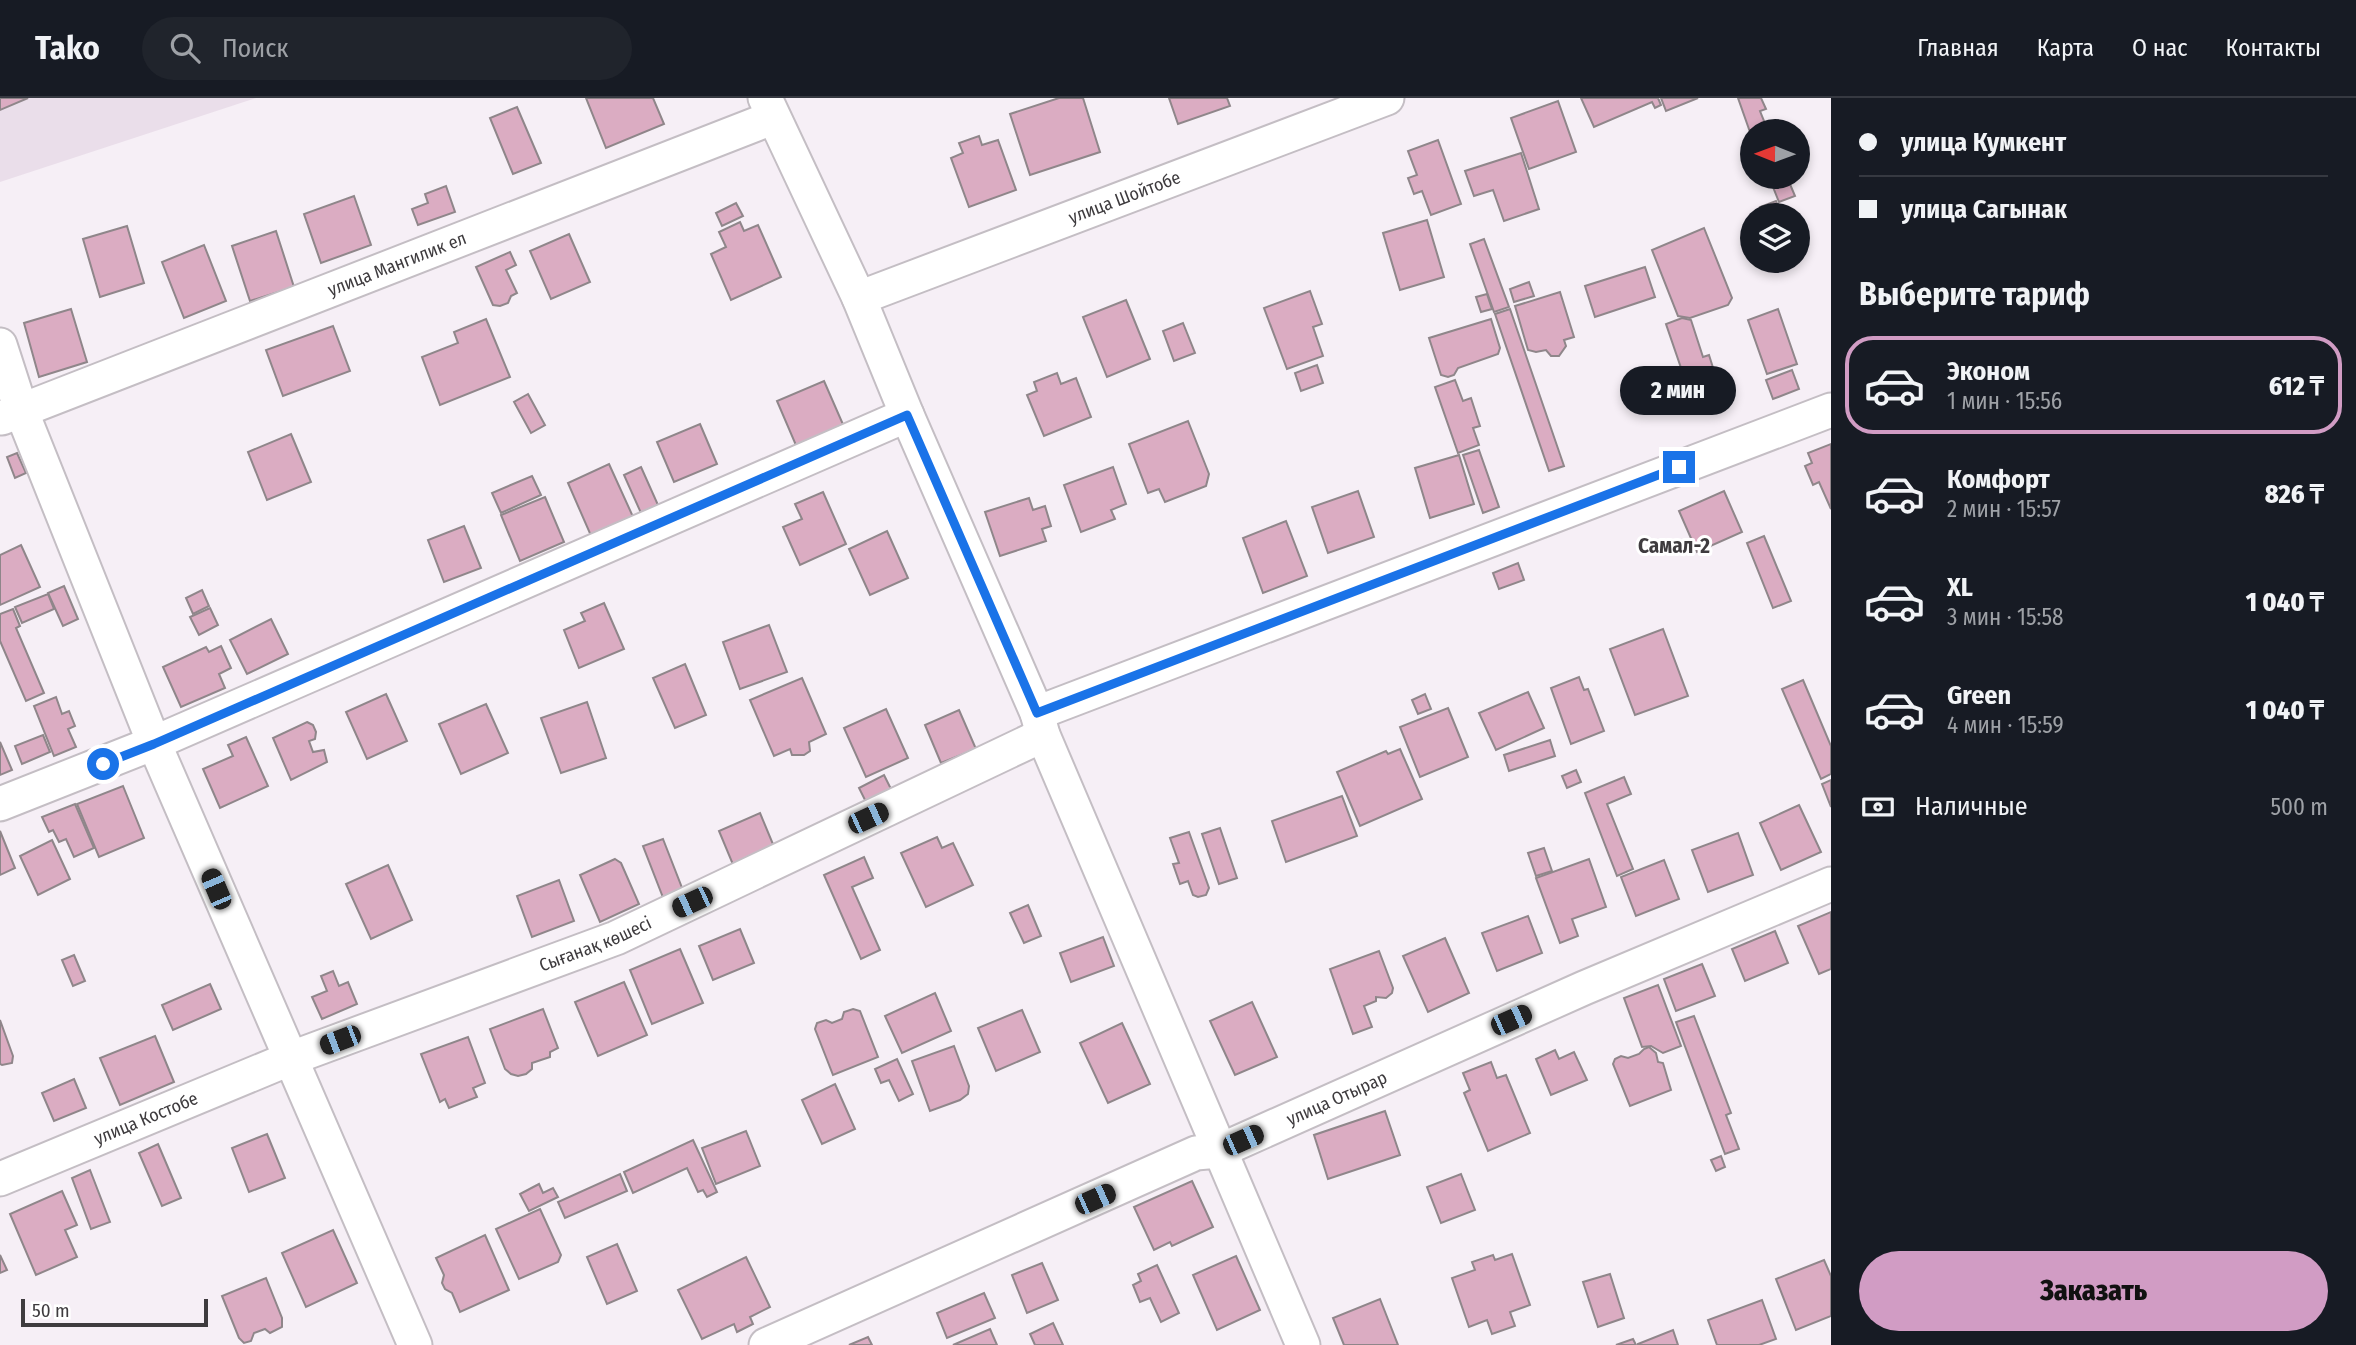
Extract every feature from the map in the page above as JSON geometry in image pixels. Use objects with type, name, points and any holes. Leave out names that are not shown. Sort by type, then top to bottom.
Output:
[{"type":"street","name":"улица Шойтобе","points":[[859,298],[1388,98]]},
{"type":"street","points":[[769,108],[859,298],[1303,1345]]},
{"type":"street","name":"улица Мангилик ел","points":[[11,414],[769,108]]},
{"type":"street","points":[[0,345],[11,414],[415,1345]]},
{"type":"street","name":"Сығанақ көшесі","points":[[289,1059],[617,938],[1040,724],[1831,410]]},
{"type":"street","points":[[0,804],[154,744],[907,415]]},
{"type":"street","name":"улица Отырар","points":[[766,1345],[1196,1153],[1219,1151],[1584,988],[1831,884]]},
{"type":"street","name":"улица Костобе","points":[[0,1179],[289,1059]]},
{"type":"shaded area","points":[[0,98],[256,98],[0,182]]},
{"type":"building","points":[[0,98],[28,98],[0,110]]},
{"type":"building","points":[[586,98],[653,98],[664,124],[606,148]]},
{"type":"building","points":[[1059,98],[1083,98],[1100,152],[1030,175],[1010,114]]},
{"type":"building","points":[[1169,98],[1227,98],[1230,106],[1178,124]]},
{"type":"building","points":[[1581,98],[1658,98],[1661,105],[1655,108],[1652,102],[1594,127]]},
{"type":"building","points":[[1661,98],[1698,98],[1666,111]]},
{"type":"building","points":[[1738,98],[1761,98],[1766,109],[1760,111],[1763,119],[1745,119]]},
{"type":"building","points":[[1558,101],[1576,152],[1529,169],[1511,118]]},
{"type":"building","points":[[517,107],[541,163],[513,174],[490,118]]},
{"type":"building","points":[[979,136],[982,145],[998,140],[1016,190],[969,207],[951,158],[963,153],[959,143]]},
{"type":"building","points":[[1438,140],[1461,204],[1431,215],[1422,191],[1414,194],[1408,178],[1417,175],[1408,151]]},
{"type":"building","points":[[1521,153],[1539,209],[1504,221],[1493,190],[1474,196],[1465,171]]},
{"type":"building","points":[[446,186],[455,212],[418,225],[412,209],[428,203],[425,194]]},
{"type":"building","points":[[1774,189],[1792,189],[1795,196],[1779,202]]},
{"type":"building","points":[[354,196],[371,245],[321,263],[304,214]]},
{"type":"building","points":[[736,203],[743,216],[722,226],[716,213]]},
{"type":"building","points":[[1427,220],[1444,277],[1400,290],[1383,233]]},
{"type":"building","points":[[740,222],[744,231],[758,225],[781,277],[731,300],[711,254],[726,247],[719,232]]},
{"type":"building","points":[[127,226],[144,283],[100,297],[83,239]]},
{"type":"building","points":[[1704,228],[1732,298],[1728,305],[1690,318],[1678,316],[1652,250]]},
{"type":"building","points":[[276,231],[294,287],[250,301],[232,246]]},
{"type":"building","points":[[569,234],[590,282],[551,299],[530,251]]},
{"type":"building","points":[[1484,239],[1509,307],[1494,312],[1470,244]]},
{"type":"building","points":[[204,245],[226,301],[184,318],[162,262]]},
{"type":"building","points":[[510,252],[516,265],[506,270],[517,293],[511,296],[508,303],[493,305],[476,267]]},
{"type":"building","points":[[1645,267],[1655,297],[1595,317],[1585,286]]},
{"type":"building","points":[[1529,282],[1534,296],[1514,302],[1510,289]]},
{"type":"building","points":[[1310,291],[1322,324],[1313,327],[1323,356],[1287,369],[1264,308]]},
{"type":"building","points":[[1560,292],[1574,337],[1564,340],[1566,346],[1559,356],[1551,356],[1546,350],[1528,350],[1515,306]]},
{"type":"building","points":[[1487,294],[1492,309],[1481,312],[1476,297]]},
{"type":"building","points":[[1126,300],[1150,359],[1107,377],[1083,317]]},
{"type":"building","points":[[71,309],[87,362],[39,377],[24,323]]},
{"type":"building","points":[[1510,309],[1564,466],[1549,471],[1495,314]]},
{"type":"building","points":[[1778,309],[1797,364],[1767,374],[1748,320]]},
{"type":"building","points":[[1682,318],[1691,320],[1703,357],[1709,355],[1715,374],[1712,375],[1717,391],[1692,400],[1666,324]]},
{"type":"building","points":[[486,319],[510,377],[440,405],[422,357],[458,343],[454,332]]},
{"type":"building","points":[[1491,319],[1500,348],[1498,354],[1458,368],[1454,375],[1441,375],[1429,338]]},
{"type":"building","points":[[1183,323],[1195,353],[1174,361],[1163,331]]},
{"type":"building","points":[[333,326],[350,371],[283,396],[266,350]]},
{"type":"building","points":[[1317,365],[1323,383],[1301,391],[1295,373]]},
{"type":"building","points":[[1792,370],[1799,389],[1773,399],[1766,380]]},
{"type":"building","points":[[1057,373],[1061,384],[1076,378],[1091,417],[1044,436],[1027,395],[1037,391],[1034,382]]},
{"type":"building","points":[[1455,380],[1463,401],[1471,398],[1480,426],[1473,428],[1479,445],[1458,453],[1435,387]]},
{"type":"building","points":[[824,381],[845,429],[798,450],[777,401]]},
{"type":"building","points":[[528,394],[545,425],[531,433],[514,402]]},
{"type":"building","points":[[1188,421],[1209,474],[1206,486],[1165,502],[1159,489],[1148,493],[1129,444]]},
{"type":"building","points":[[700,424],[717,464],[674,482],[657,442]]},
{"type":"building","points":[[291,434],[311,482],[267,500],[248,452]]},
{"type":"building","points":[[1831,444],[1831,509],[1819,482],[1813,485],[1805,466],[1812,463],[1808,453]]},
{"type":"building","points":[[1479,450],[1499,507],[1483,513],[1463,455]]},
{"type":"building","points":[[17,453],[26,473],[15,478],[7,457]]},
{"type":"building","points":[[1459,455],[1474,504],[1430,518],[1415,468]]},
{"type":"building","points":[[609,464],[634,519],[592,538],[568,483]]},
{"type":"building","points":[[641,467],[658,505],[641,513],[624,475]]},
{"type":"building","points":[[1113,467],[1126,504],[1111,510],[1115,519],[1081,532],[1064,485]]},
{"type":"building","points":[[532,476],[541,495],[501,513],[492,493]]},
{"type":"building","points":[[1358,491],[1374,537],[1328,553],[1312,507]]},
{"type":"building","points":[[1724,491],[1742,532],[1697,552],[1679,511]]},
{"type":"building","points":[[823,492],[846,544],[800,565],[783,527],[802,519],[795,504]]},
{"type":"building","points":[[545,497],[564,542],[520,561],[501,515]]},
{"type":"building","points":[[1029,498],[1033,510],[1045,506],[1051,526],[1042,529],[1046,541],[1000,556],[985,512]]},
{"type":"building","points":[[1286,521],[1307,576],[1263,593],[1243,538]]},
{"type":"building","points":[[464,526],[481,568],[444,582],[428,540]]},
{"type":"building","points":[[887,531],[908,578],[870,595],[849,549]]},
{"type":"building","points":[[1764,536],[1791,601],[1773,608],[1747,543]]},
{"type":"building","points":[[21,545],[40,587],[0,605],[0,555]]},
{"type":"building","points":[[1518,563],[1524,580],[1499,589],[1493,573]]},
{"type":"building","points":[[64,586],[78,619],[63,626],[48,593]]},
{"type":"building","points":[[202,590],[209,606],[193,614],[186,598]]},
{"type":"building","points":[[48,594],[54,609],[22,623],[15,607]]},
{"type":"building","points":[[604,603],[624,649],[579,668],[564,630],[585,621],[581,613]]},
{"type":"building","points":[[210,608],[218,625],[199,635],[190,617]]},
{"type":"building","points":[[13,609],[20,626],[16,628],[44,693],[26,701],[0,641],[0,614]]},
{"type":"building","points":[[271,619],[288,654],[247,674],[230,640]]},
{"type":"building","points":[[769,625],[787,672],[740,689],[723,642]]},
{"type":"building","points":[[1663,629],[1688,696],[1635,715],[1610,649]]},
{"type":"building","points":[[221,646],[231,668],[219,674],[225,688],[181,707],[163,667],[206,647],[209,652]]},
{"type":"building","points":[[685,664],[706,715],[675,728],[653,678]]},
{"type":"building","points":[[1579,677],[1584,690],[1588,689],[1604,731],[1571,744],[1551,688]]},
{"type":"building","points":[[802,678],[826,734],[809,742],[810,751],[804,755],[792,755],[790,749],[774,756],[750,700]]},
{"type":"building","points":[[1803,680],[1831,746],[1831,774],[1821,779],[1782,689]]},
{"type":"building","points":[[1528,692],[1544,728],[1496,750],[1479,713]]},
{"type":"building","points":[[386,694],[407,741],[367,759],[346,712]]},
{"type":"building","points":[[1425,694],[1431,709],[1418,714],[1412,700]]},
{"type":"building","points":[[56,697],[62,714],[69,711],[75,726],[68,729],[76,747],[54,756],[34,706]]},
{"type":"building","points":[[587,702],[606,758],[561,773],[541,718]]},
{"type":"building","points":[[486,704],[508,753],[461,774],[439,724]]},
{"type":"building","points":[[1448,708],[1468,757],[1420,777],[1400,727]]},
{"type":"building","points":[[886,709],[908,758],[866,777],[844,728]]},
{"type":"building","points":[[959,710],[976,749],[941,763],[925,725]]},
{"type":"building","points":[[307,722],[313,725],[316,732],[315,739],[309,741],[313,752],[324,750],[327,762],[291,780],[273,738]]},
{"type":"building","points":[[43,735],[50,752],[22,764],[15,746]]},
{"type":"building","points":[[246,737],[268,786],[220,808],[203,769],[233,756],[228,745]]},
{"type":"building","points":[[1550,740],[1555,756],[1509,771],[1504,755]]},
{"type":"building","points":[[0,742],[12,770],[0,775]]},
{"type":"building","points":[[1400,749],[1422,799],[1360,826],[1337,772],[1386,751],[1388,754]]},
{"type":"building","points":[[1576,770],[1581,782],[1567,788],[1562,776]]},
{"type":"building","points":[[884,775],[892,791],[867,804],[859,788]]},
{"type":"building","points":[[1624,777],[1631,794],[1607,804],[1633,869],[1617,876],[1585,793]]},
{"type":"building","points":[[1831,780],[1831,807],[1822,784]]},
{"type":"building","points":[[123,786],[144,838],[99,857],[77,804]]},
{"type":"building","points":[[1342,796],[1357,836],[1286,862],[1272,821]]},
{"type":"building","points":[[75,804],[94,848],[74,857],[66,839],[59,842],[53,830],[49,832],[42,817]]},
{"type":"building","points":[[1799,805],[1821,852],[1781,870],[1760,823]]},
{"type":"building","points":[[760,813],[775,849],[734,867],[719,831]]},
{"type":"building","points":[[1220,828],[1237,878],[1219,884],[1202,834]]},
{"type":"building","points":[[0,831],[15,868],[0,875]]},
{"type":"building","points":[[1189,832],[1209,888],[1206,895],[1198,897],[1193,895],[1188,881],[1180,884],[1173,864],[1179,863],[1170,838]]},
{"type":"building","points":[[1738,833],[1753,875],[1708,892],[1692,850]]},
{"type":"building","points":[[937,837],[942,848],[953,843],[973,885],[926,907],[901,853]]},
{"type":"building","points":[[663,839],[684,893],[664,900],[643,846]]},
{"type":"building","points":[[52,840],[70,879],[38,895],[20,856]]},
{"type":"building","points":[[1544,848],[1552,871],[1536,876],[1528,853]]},
{"type":"building","points":[[864,857],[873,878],[852,887],[880,950],[861,959],[824,875]]},
{"type":"building","points":[[615,859],[621,863],[639,904],[600,922],[580,875]]},
{"type":"building","points":[[1589,859],[1606,907],[1572,919],[1578,936],[1560,943],[1536,878]]},
{"type":"building","points":[[1664,860],[1679,899],[1636,916],[1621,877]]},
{"type":"building","points":[[388,865],[412,920],[371,939],[346,884]]},
{"type":"building","points":[[559,880],[574,921],[532,937],[517,896]]},
{"type":"building","points":[[1028,905],[1041,936],[1024,943],[1010,913]]},
{"type":"building","points":[[1831,912],[1831,969],[1819,974],[1798,926]]},
{"type":"building","points":[[1528,916],[1542,953],[1497,971],[1482,933]]},
{"type":"building","points":[[740,929],[754,963],[713,980],[699,946]]},
{"type":"building","points":[[1775,931],[1788,963],[1745,981],[1732,949]]},
{"type":"building","points":[[1103,937],[1114,966],[1071,982],[1060,953]]},
{"type":"building","points":[[1445,938],[1469,993],[1428,1012],[1403,956]]},
{"type":"building","points":[[680,949],[703,1003],[652,1024],[630,970]]},
{"type":"building","points":[[1379,951],[1393,988],[1392,993],[1386,998],[1376,997],[1376,1001],[1364,1006],[1372,1027],[1353,1034],[1330,969]]},
{"type":"building","points":[[74,955],[85,981],[73,986],[62,960]]},
{"type":"building","points":[[1702,964],[1715,996],[1676,1011],[1664,979]]},
{"type":"building","points":[[333,971],[339,986],[348,982],[357,1004],[322,1019],[312,997],[327,991],[321,976]]},
{"type":"building","points":[[624,982],[647,1035],[598,1056],[575,1002]]},
{"type":"building","points":[[210,984],[221,1009],[173,1030],[162,1005]]},
{"type":"building","points":[[1658,985],[1681,1046],[1663,1053],[1651,1046],[1642,1047],[1624,998]]},
{"type":"building","points":[[935,993],[951,1031],[902,1053],[885,1016]]},
{"type":"building","points":[[1252,1002],[1277,1057],[1235,1075],[1210,1021]]},
{"type":"building","points":[[543,1009],[558,1048],[550,1052],[550,1057],[532,1063],[532,1069],[526,1074],[511,1074],[505,1069],[490,1029]]},
{"type":"building","points":[[853,1009],[860,1011],[878,1057],[833,1075],[815,1029],[817,1023],[826,1020],[832,1023],[842,1019],[844,1012]]},
{"type":"building","points":[[1022,1010],[1040,1052],[996,1071],[978,1028]]},
{"type":"building","points":[[1694,1016],[1731,1113],[1726,1115],[1739,1149],[1725,1154],[1676,1022]]},
{"type":"building","points":[[0,1020],[13,1056],[12,1063],[2,1065],[0,1064]]},
{"type":"building","points":[[1122,1023],[1150,1084],[1108,1103],[1080,1043]]},
{"type":"building","points":[[155,1036],[174,1082],[120,1105],[100,1058]]},
{"type":"building","points":[[468,1037],[485,1083],[473,1088],[477,1097],[449,1108],[445,1099],[440,1102],[421,1054]]},
{"type":"building","points":[[954,1046],[969,1086],[968,1094],[960,1100],[930,1111],[912,1061]]},
{"type":"building","points":[[1649,1047],[1656,1053],[1658,1062],[1663,1063],[1671,1090],[1630,1106],[1613,1064],[1615,1059],[1621,1056],[1628,1058]]},
{"type":"building","points":[[1555,1050],[1559,1059],[1574,1052],[1587,1080],[1551,1095],[1536,1059]]},
{"type":"building","points":[[897,1059],[913,1094],[899,1101],[889,1080],[881,1083],[875,1069]]},
{"type":"building","points":[[1491,1062],[1497,1078],[1506,1075],[1530,1133],[1488,1151],[1464,1093],[1470,1090],[1463,1073]]},
{"type":"building","points":[[74,1079],[86,1108],[54,1121],[42,1093]]},
{"type":"building","points":[[835,1084],[855,1129],[822,1144],[802,1100]]},
{"type":"building","points":[[1385,1111],[1400,1155],[1328,1179],[1314,1135]]},
{"type":"building","points":[[746,1131],[760,1166],[716,1184],[702,1148]]},
{"type":"building","points":[[267,1134],[285,1178],[249,1192],[232,1148]]},
{"type":"building","points":[[693,1140],[717,1192],[707,1197],[703,1190],[698,1192],[687,1168],[633,1193],[624,1172]]},
{"type":"building","points":[[158,1144],[181,1198],[162,1206],[139,1153]]},
{"type":"building","points":[[1721,1156],[1725,1167],[1716,1171],[1711,1160]]},
{"type":"building","points":[[90,1170],[110,1222],[91,1229],[72,1178]]},
{"type":"building","points":[[620,1174],[627,1191],[565,1218],[558,1202]]},
{"type":"building","points":[[1461,1174],[1475,1210],[1441,1223],[1427,1187]]},
{"type":"building","points":[[1192,1181],[1213,1227],[1172,1246],[1170,1242],[1154,1250],[1134,1207]]},
{"type":"building","points":[[539,1184],[543,1193],[553,1188],[558,1197],[529,1211],[520,1194]]},
{"type":"building","points":[[62,1191],[77,1225],[65,1230],[77,1257],[36,1275],[10,1214]]},
{"type":"building","points":[[540,1209],[561,1255],[558,1262],[519,1279],[496,1229]]},
{"type":"building","points":[[333,1230],[357,1283],[306,1307],[282,1253]]},
{"type":"building","points":[[485,1235],[509,1290],[460,1312],[452,1293],[445,1289],[442,1283],[444,1275],[436,1258]]},
{"type":"building","points":[[617,1244],[637,1291],[607,1304],[587,1257]]},
{"type":"building","points":[[1512,1254],[1530,1305],[1510,1312],[1515,1326],[1492,1334],[1487,1320],[1469,1327],[1452,1278],[1475,1270],[1472,1262],[1493,1255],[1495,1260]]},
{"type":"building","points":[[0,1255],[7,1270],[0,1273]]},
{"type":"building","points":[[1236,1256],[1260,1310],[1217,1330],[1193,1275]]},
{"type":"building","points":[[746,1257],[770,1307],[750,1317],[753,1324],[737,1332],[734,1324],[702,1339],[678,1290]]},
{"type":"building","points":[[1824,1260],[1831,1276],[1831,1316],[1796,1330],[1776,1279]]},
{"type":"building","points":[[1042,1263],[1058,1300],[1027,1313],[1012,1275]]},
{"type":"building","points":[[1157,1265],[1179,1313],[1161,1322],[1150,1298],[1140,1302],[1133,1285],[1141,1281],[1138,1274]]},
{"type":"building","points":[[1610,1274],[1624,1318],[1598,1327],[1583,1282]]},
{"type":"building","points":[[266,1278],[282,1318],[282,1327],[270,1333],[265,1329],[254,1333],[251,1341],[244,1343],[239,1338],[222,1296]]},
{"type":"building","points":[[984,1293],[995,1318],[947,1338],[937,1313]]},
{"type":"building","points":[[1380,1299],[1398,1345],[1344,1345],[1333,1318]]},
{"type":"building","points":[[1762,1300],[1776,1339],[1759,1345],[1717,1345],[1708,1320]]},
{"type":"building","points":[[1053,1323],[1063,1345],[1035,1345],[1030,1334]]},
{"type":"building","points":[[990,1329],[997,1345],[953,1345]]},
{"type":"building","points":[[1673,1330],[1678,1345],[1638,1345],[1638,1344]]},
{"type":"building","points":[[868,1337],[872,1345],[849,1345]]},
{"type":"building","points":[[1633,1339],[1636,1345],[1616,1345]]},
{"type":"district","name":"Самал-2","points":[[1674,546]]},
{"type":"route","points":[[103,764],[907,415],[1037,713],[1679,467]]}]
